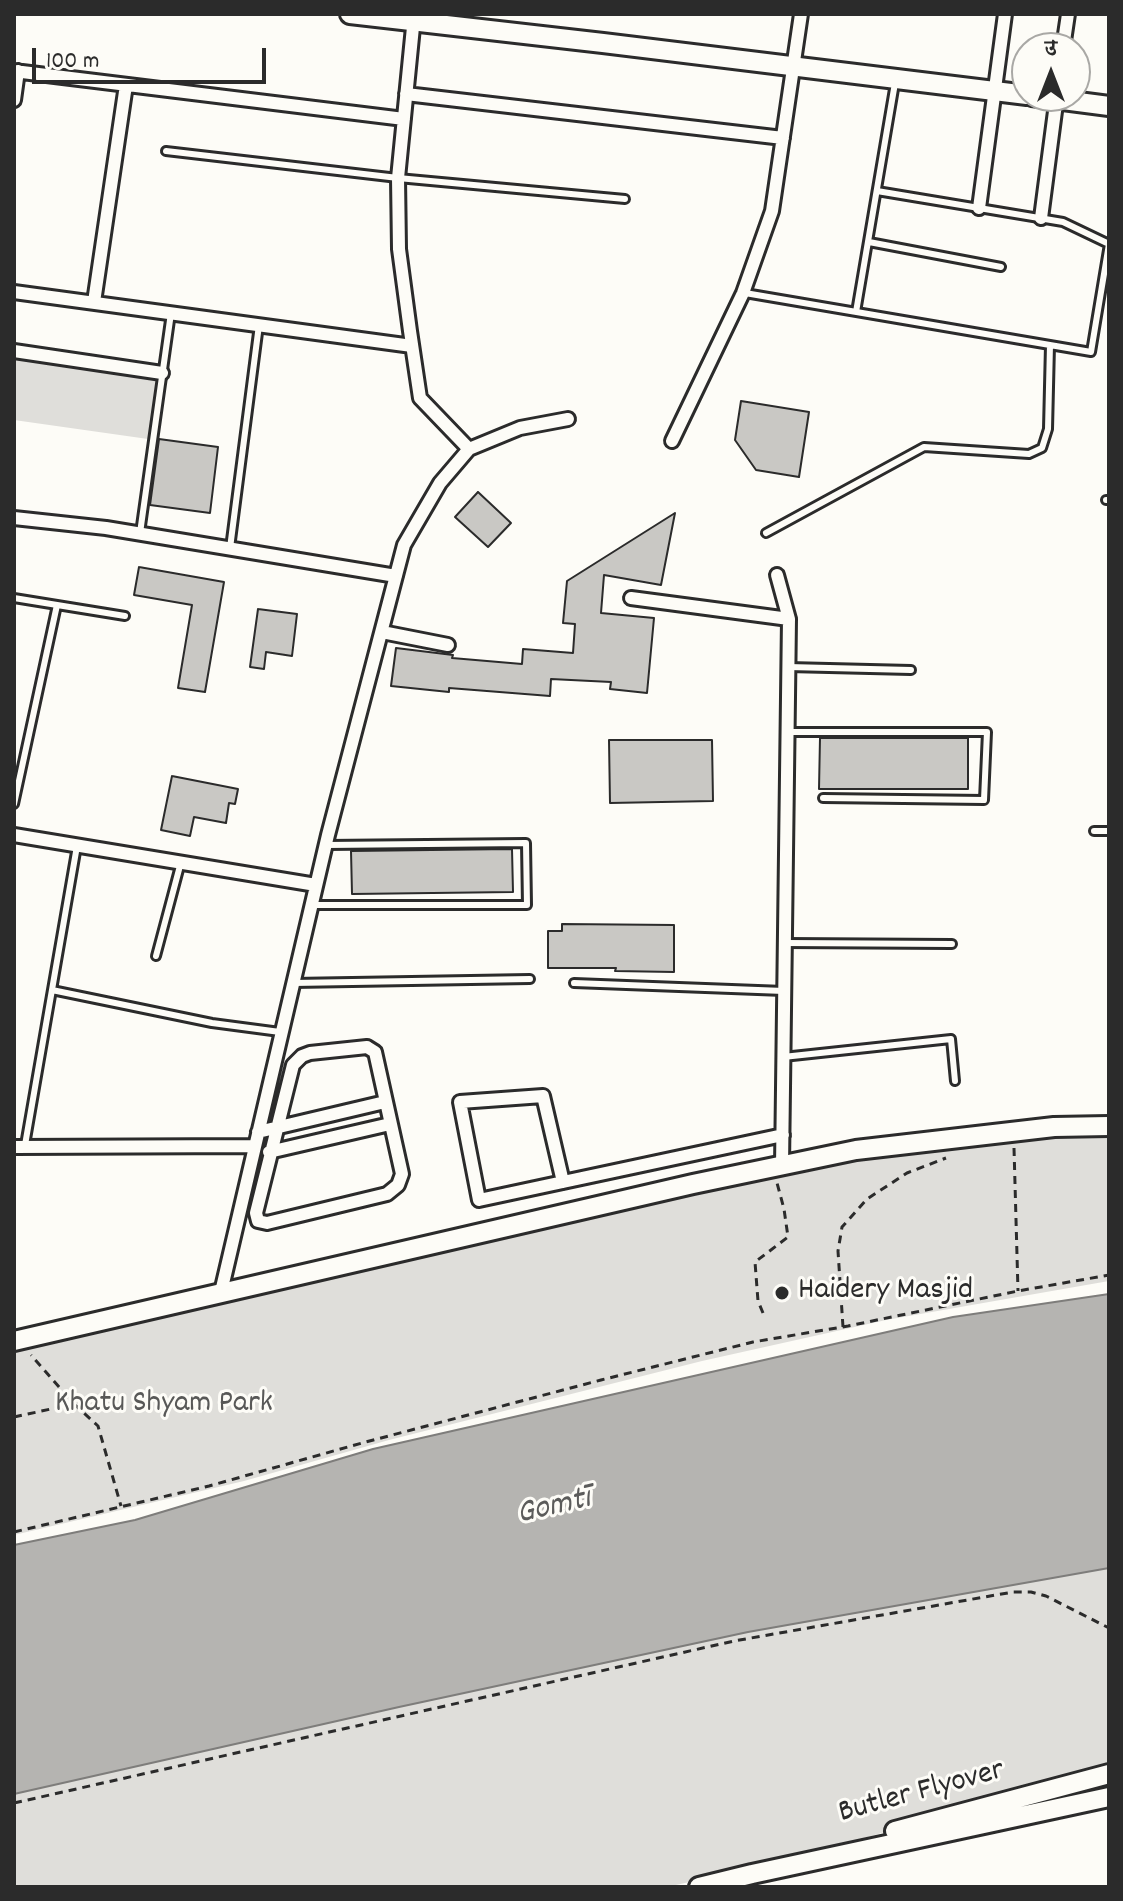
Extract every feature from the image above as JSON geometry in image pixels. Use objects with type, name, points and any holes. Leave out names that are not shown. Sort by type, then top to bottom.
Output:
[{"type":"street","points":[[350,14],[414,18],[1011,94]]},
{"type":"street","points":[[672,441],[743,293],[772,211],[801,14]]},
{"type":"street","points":[[979,208],[1005,14]]},
{"type":"street","points":[[414,18],[398,178],[399,249],[420,398],[469,449]]},
{"type":"street","points":[[14,100],[16,71],[404,119]]},
{"type":"street","points":[[94,302],[126,85]]},
{"type":"street","points":[[406,94],[783,138]]},
{"type":"street","points":[[1041,218],[1055,112]]},
{"type":"street","points":[[14,292],[412,346]]},
{"type":"street","points":[[14,351],[162,373]]},
{"type":"street","points":[[221,1292],[325,845],[404,545],[440,483],[469,449],[520,428],[568,419]]},
{"type":"street","points":[[14,518],[140,533],[396,576]]},
{"type":"street","points":[[777,575],[789,619],[783,1135],[778,1167]]},
{"type":"street","points":[[631,598],[789,619]]},
{"type":"street","points":[[382,632],[448,645]]},
{"type":"street","points":[[14,835],[316,885]]},
{"type":"street","points":[[367,1047],[375,1052],[385,1102],[402,1174],[398,1185],[387,1194],[267,1223],[258,1221],[256,1213],[293,1065],[302,1056],[367,1047]]},
{"type":"street","points":[[563,1182],[543,1096],[460,1102],[479,1200],[783,1135]]},
{"type":"street","points":[[258,1132],[385,1102]]},
{"type":"street","points":[[19,1147],[272,1151],[390,1124]]},
{"type":"street","points":[[16,1340],[693,1184],[856,1150],[1054,1127],[1109,1126]]},
{"type":"street","name":"Butler Flyover","points":[[752,1874],[884,1834],[1109,1774]]},
{"type":"street","points":[[699,1887],[1109,1797]]},
{"type":"lane","points":[[856,312],[895,79]]},
{"type":"lane","points":[[166,151],[398,178],[625,199]]},
{"type":"lane","points":[[743,293],[1091,352],[1109,244],[1063,222],[877,191]]},
{"type":"lane","points":[[869,242],[1001,267]]},
{"type":"lane","points":[[140,533],[171,313]]},
{"type":"lane","points":[[229,548],[259,325]]},
{"type":"lane","points":[[766,533],[924,447],[1029,454],[1042,448],[1048,429],[1050,345]]},
{"type":"lane","points":[[14,598],[125,616]]},
{"type":"lane","points":[[14,804],[57,605]]},
{"type":"lane","points":[[788,667],[911,670]]},
{"type":"lane","points":[[787,732],[987,732],[984,800],[823,798]]},
{"type":"lane","points":[[1094,831],[1109,831]]},
{"type":"lane","points":[[311,905],[527,905],[526,843],[325,845]]},
{"type":"lane","points":[[19,1147],[52,990],[77,846]]},
{"type":"lane","points":[[156,956],[181,862]]},
{"type":"lane","points":[[785,943],[952,944]]},
{"type":"lane","points":[[293,983],[530,979]]},
{"type":"lane","points":[[574,983],[784,991]]},
{"type":"lane","points":[[52,990],[212,1023],[282,1032]]},
{"type":"lane","points":[[783,1057],[951,1039],[955,1081]]},
{"type":"path","points":[[1013,1132],[1018,1291]]},
{"type":"path","points":[[843,1327],[838,1251],[842,1227],[867,1199],[907,1173],[947,1157],[959,1149],[964,1138]]},
{"type":"path","points":[[763,1313],[758,1301],[755,1262],[788,1237],[778,1167]]},
{"type":"path","points":[[14,1532],[209,1486],[362,1443],[753,1342],[1109,1275]]},
{"type":"path","points":[[16,1340],[98,1426],[121,1507]]},
{"type":"path","points":[[14,1417],[74,1404]]},
{"type":"path","points":[[14,1803],[734,1641],[1013,1592],[1046,1596],[1109,1628]]},
{"type":"green space","points":[[14,356],[157,377],[148,439],[14,420]]},
{"type":"green space","name":"Khatu Shyam Park","points":[[1109,1131],[1109,1281],[886,1320],[702,1361],[389,1440],[244,1481],[14,1535],[14,1348],[788,1169],[1061,1132]]},
{"type":"green space","points":[[1109,1568],[1109,1767],[792,1859],[667,1887],[14,1887],[14,1794],[748,1632]]},
{"type":"water","name":"Gomtī","points":[[1109,1294],[1109,1568],[748,1632],[14,1794],[14,1545],[135,1520],[373,1449],[953,1317]]},
{"type":"building","points":[[741,401],[809,412],[799,477],[756,470],[735,440]]},
{"type":"building","points":[[159,439],[218,447],[210,513],[150,505]]},
{"type":"building","points":[[478,492],[511,523],[488,547],[455,517]]},
{"type":"building","points":[[675,513],[661,585],[604,575],[601,613],[654,618],[647,693],[610,689],[611,682],[551,679],[550,696],[391,686],[396,648],[453,655],[452,658],[522,664],[523,649],[573,653],[575,624],[563,623],[567,581]]},
{"type":"building","points":[[139,567],[224,582],[205,692],[178,688],[192,605],[134,595]]},
{"type":"building","points":[[258,609],[297,614],[292,656],[266,652],[264,669],[250,667]]},
{"type":"building","points":[[820,738],[968,738],[968,789],[819,789]]},
{"type":"building","points":[[609,740],[712,740],[713,801],[610,803]]},
{"type":"building","points":[[172,776],[238,789],[235,804],[229,803],[226,823],[194,817],[190,836],[161,830]]},
{"type":"building","points":[[512,849],[513,892],[352,894],[351,851]]},
{"type":"building","points":[[562,924],[674,925],[674,972],[548,968],[548,931],[562,931]]},
{"type":"place","name":"Haidery Masjid","points":[[782,1293]]}]
